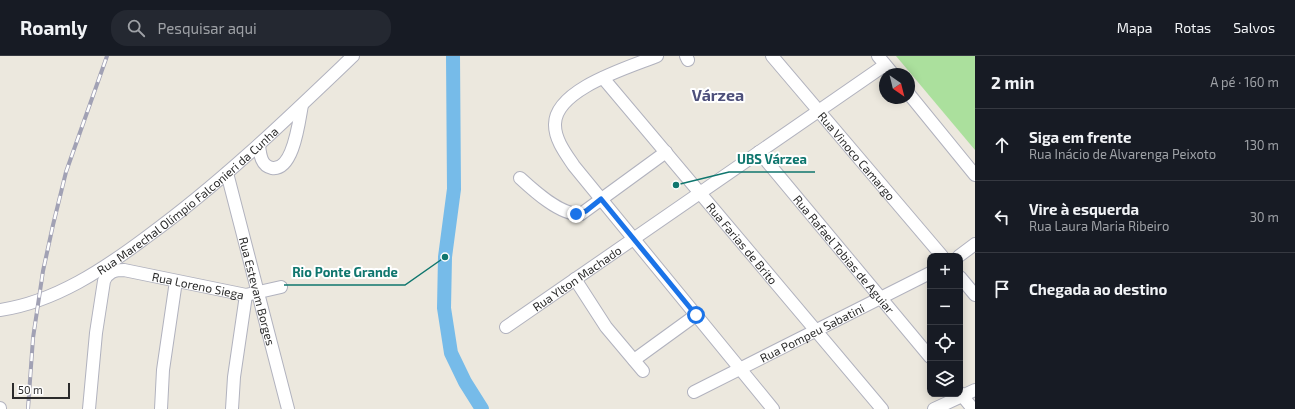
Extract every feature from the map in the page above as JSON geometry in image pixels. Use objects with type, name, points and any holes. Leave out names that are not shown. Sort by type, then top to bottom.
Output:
[{"type":"street","name":"Rua Marechal Olímpio Falconieri da Cunha","points":[[0,310],[38,301],[93,274],[124,254],[166,223],[227,173],[354,56]]},
{"type":"street","points":[[657,56],[645,58],[586,85],[569,98],[559,111],[555,124],[560,144],[565,154],[740,369],[768,408]]},
{"type":"street","name":"Rua Vinoco Camargo","points":[[772,56],[939,253]]},
{"type":"street","name":"Rua Ylton Machado","points":[[506,327],[885,65]]},
{"type":"street","name":"Rua Farias de Brito","points":[[603,78],[882,409]]},
{"type":"street","points":[[915,101],[975,175]]},
{"type":"street","points":[[259,145],[263,163],[268,167],[278,168],[284,164],[294,144],[302,105]]},
{"type":"street","points":[[520,178],[547,201],[576,214],[586,211],[666,152]]},
{"type":"street","name":"Rua Rafael Tobias de Aguiar","points":[[759,152],[927,353]]},
{"type":"street","name":"Rua Estevam Borges","points":[[227,173],[288,409]]},
{"type":"street","points":[[963,253],[975,244]]},
{"type":"street","name":"Rua Loreno Siega","points":[[89,409],[96,333],[104,281],[106,276],[114,270],[124,270],[246,295],[281,287]]},
{"type":"street","name":"Rua Pompeu Sabatini","points":[[694,392],[927,274]]},
{"type":"street","points":[[574,279],[606,327],[643,371]]},
{"type":"street","points":[[963,280],[975,294]]},
{"type":"street","points":[[161,409],[163,370],[176,281]]},
{"type":"street","points":[[232,409],[234,377],[246,295]]},
{"type":"street","points":[[634,360],[696,315]]},
{"type":"street","points":[[963,393],[975,390]]},
{"type":"street","points":[[963,396],[973,409]]},
{"type":"street","points":[[934,409],[956,397]]},
{"type":"green space","points":[[896,56],[975,56],[975,150],[915,79],[915,68],[906,68]]},
{"type":"waterway","points":[[453,56],[454,189],[445,257],[444,308],[451,353],[465,382],[482,409]]},
{"type":"railway","points":[[28,409],[33,338],[43,271],[53,225],[66,172],[107,56]]},
{"type":"place","name":"UBS Várzea","points":[[676,185]]},
{"type":"place","name":"Rio Ponte Grande","points":[[445,257]]},
{"type":"district","name":"Várzea","points":[[718,94]]},
{"type":"route","points":[[576,214],[581,214],[586,211],[601,199],[696,315]]}]
